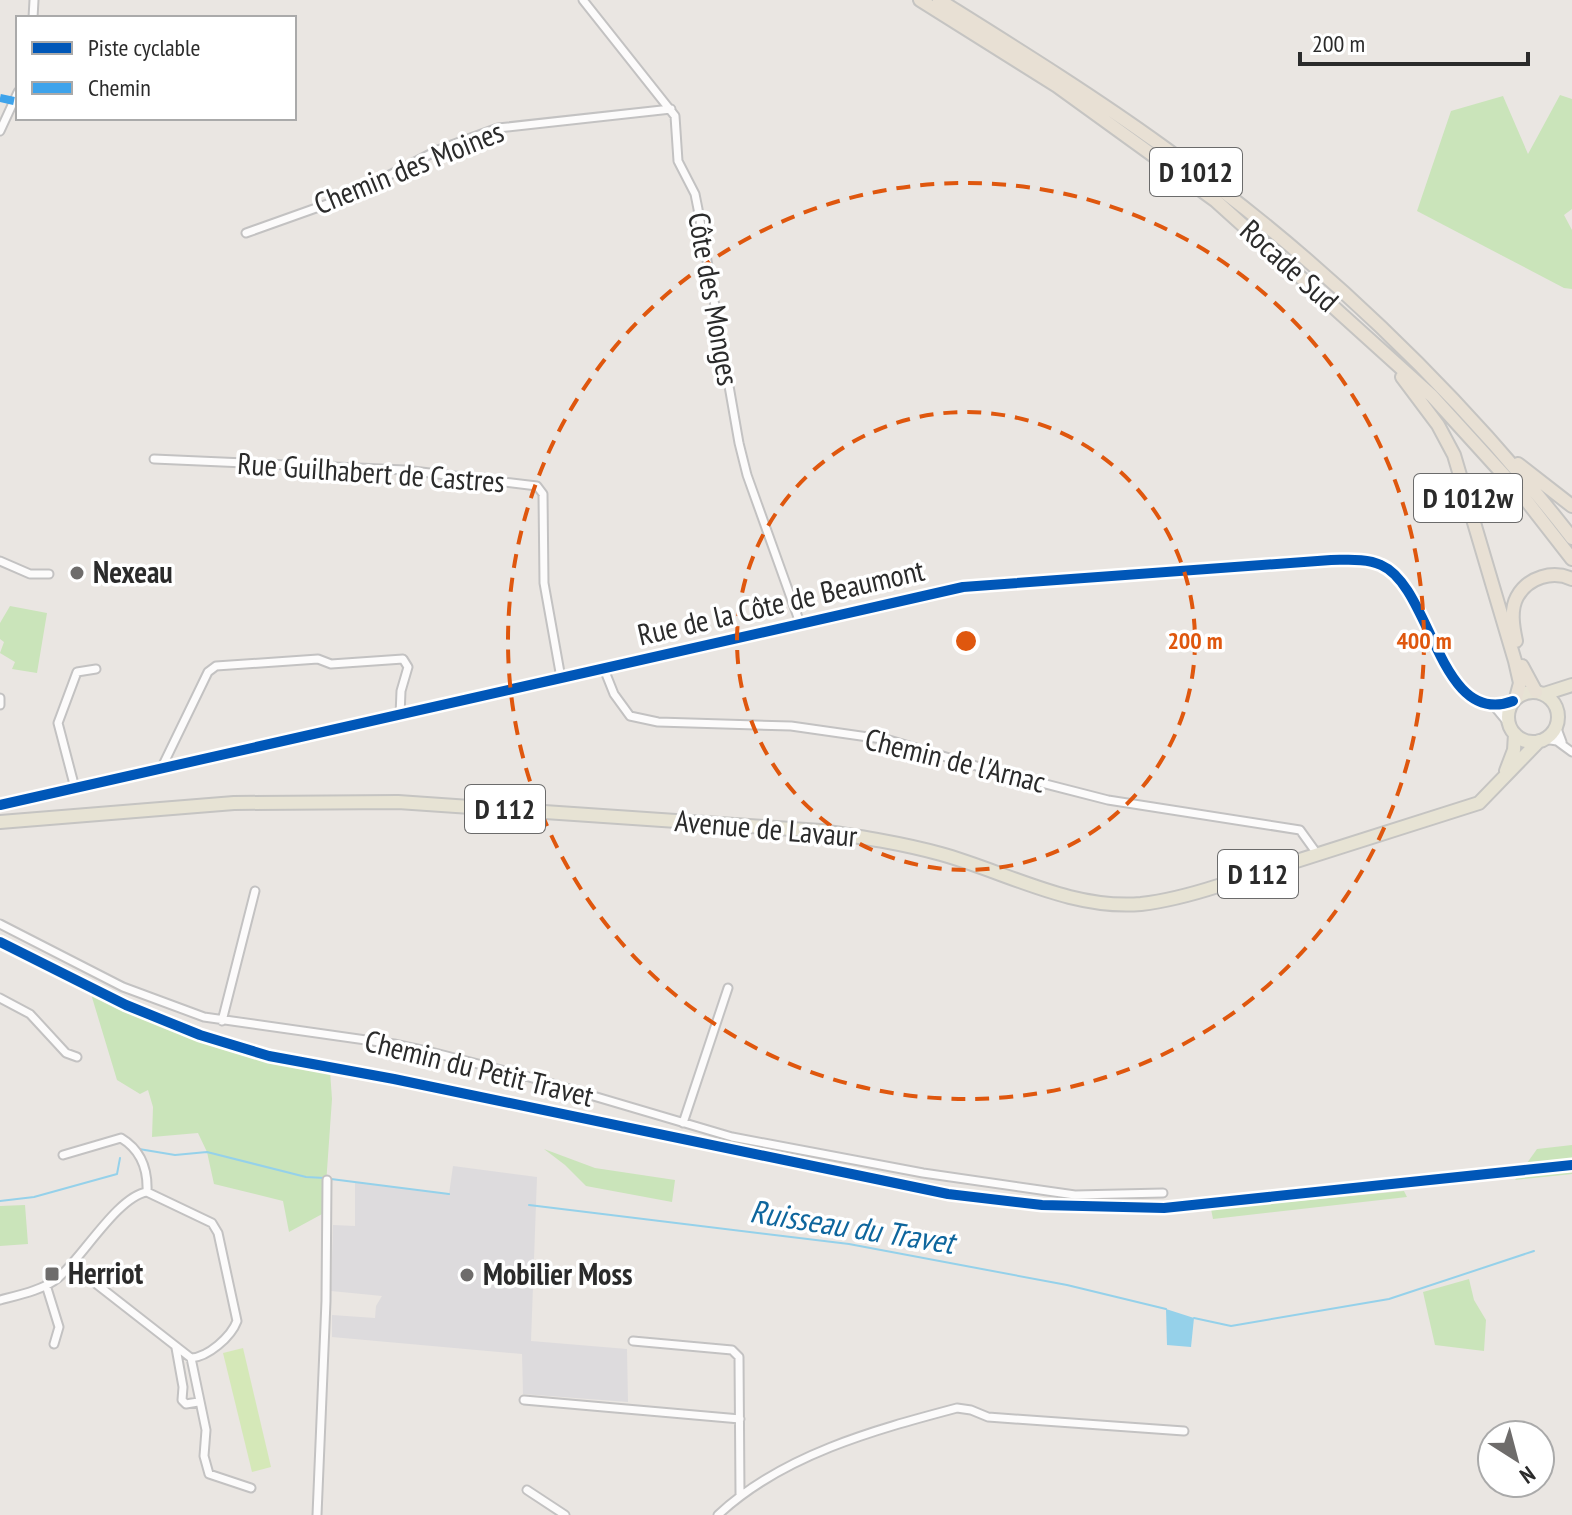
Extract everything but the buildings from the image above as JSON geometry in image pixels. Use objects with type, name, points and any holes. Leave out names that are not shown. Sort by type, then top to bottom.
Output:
[{"type":"highway","name":"Rocade Sud","points":[[920,0],[1057,86],[1216,201],[1432,396],[1522,495],[1572,559]]},
{"type":"highway","name":"Rocade Sud","points":[[939,0],[1066,80],[1164,147],[1260,221],[1347,296],[1429,375],[1548,507],[1572,538]]},
{"type":"highway","name":"D 1012w","points":[[1357,326],[1412,388],[1454,455],[1515,661],[1520,683],[1515,700]]},
{"type":"highway","points":[[1476,426],[1546,488],[1572,506]]},
{"type":"highway","points":[[1540,693],[1520,661],[1512,624],[1517,597],[1534,579],[1549,574],[1572,579]]},
{"type":"main road","points":[[1501,782],[1511,758],[1512,729],[1508,716],[1515,700],[1572,685]]},
{"type":"main road","points":[[1512,729],[1526,741],[1541,740],[1557,721],[1572,692]]},
{"type":"main road","points":[[1540,693],[1554,703],[1557,721]]},
{"type":"main road","name":"D 112","points":[[1501,782],[1541,740]]},
{"type":"main road","name":"Avenue de Lavaur","points":[[0,822],[234,803],[398,802],[821,831],[877,839],[942,854],[1054,892],[1098,902],[1139,904],[1180,898],[1479,803],[1501,782]]},
{"type":"street","name":"Côte des Monges","points":[[583,0],[675,116],[678,161],[695,194],[741,454],[800,623]]},
{"type":"street","points":[[0,131],[16,96]]},
{"type":"street","name":"Chemin des Moines","points":[[246,233],[347,197],[438,150],[498,128],[671,109]]},
{"type":"street","name":"Rue Guilhabert de Castres","points":[[154,459],[405,470],[537,486],[543,494],[544,583],[561,678]]},
{"type":"street","name":"Rue de la Côte de Beaumont","points":[[0,805],[963,587],[1331,560],[1364,561],[1381,565],[1395,575],[1410,595],[1457,684],[1477,700],[1492,705],[1504,715],[1512,729]]},
{"type":"street","points":[[0,561],[30,574],[49,574]]},
{"type":"street","points":[[161,769],[208,672],[216,666],[318,659],[331,664],[403,659],[408,667],[401,691],[400,715]]},
{"type":"street","points":[[75,788],[58,723],[77,672],[96,669]]},
{"type":"street","name":"Chemin de l'Arnac","points":[[604,669],[614,694],[630,716],[658,722],[791,726],[889,740],[1108,800],[1300,830],[1318,855]]},
{"type":"street","points":[[0,698],[0,705]]},
{"type":"street","points":[[1492,705],[1515,700]]},
{"type":"street","points":[[1557,721],[1569,749]]},
{"type":"street","points":[[1541,740],[1557,741],[1569,749]]},
{"type":"street","points":[[222,1021],[255,891]]},
{"type":"street","name":"Chemin du Petit Travet","points":[[0,924],[123,987],[187,1013],[222,1021],[394,1044],[460,1059],[732,1137],[923,1173],[1037,1191],[1092,1196],[1163,1193]]},
{"type":"street","points":[[683,1123],[728,988]]},
{"type":"street","points":[[0,998],[30,1014],[66,1053],[77,1057]]},
{"type":"street","points":[[63,1155],[121,1138],[133,1147],[146,1169],[147,1192]]},
{"type":"street","points":[[317,1515],[326,1301],[327,1180]]},
{"type":"street","points":[[0,1300],[46,1285],[72,1265],[112,1216],[136,1195],[147,1192],[212,1223],[218,1233],[236,1325],[206,1354],[191,1358]]},
{"type":"street","points":[[72,1265],[191,1358],[206,1430],[204,1456],[209,1474],[251,1488]]},
{"type":"street","points":[[46,1285],[59,1327],[54,1344]]},
{"type":"street","points":[[633,1341],[732,1350],[739,1357],[740,1494]]},
{"type":"street","points":[[176,1348],[183,1387],[182,1400],[186,1404],[198,1402]]},
{"type":"street","points":[[524,1400],[740,1419]]},
{"type":"street","points":[[718,1515],[740,1494],[819,1451],[957,1408],[988,1417],[1184,1431]]},
{"type":"street","points":[[527,1490],[565,1515]]},
{"type":"shaded area","points":[[453,1166],[537,1177],[531,1341],[627,1349],[628,1402],[523,1394],[522,1354],[332,1337],[332,1315],[375,1318],[376,1306],[382,1296],[331,1291],[333,1225],[355,1226],[355,1182],[449,1194]]},
{"type":"green space","points":[[1560,95],[1572,99],[1572,209],[1564,215],[1572,230],[1572,289],[1564,288],[1417,211],[1451,111],[1503,96],[1528,154]]},
{"type":"green space","points":[[10,606],[47,613],[37,673],[12,669],[15,662],[0,653],[4,642],[0,639],[0,623]]},
{"type":"green space","points":[[91,994],[198,1038],[266,1059],[330,1071],[332,1099],[324,1213],[289,1232],[283,1201],[214,1184],[207,1152],[198,1133],[152,1137],[153,1107],[148,1090],[140,1094],[117,1080]]},
{"type":"green space","points":[[1572,1145],[1572,1174],[1515,1180],[1537,1149]]},
{"type":"green space","points":[[544,1149],[595,1168],[675,1180],[672,1202],[586,1186]]},
{"type":"green space","points":[[1404,1191],[1407,1197],[1213,1219],[1211,1209]]},
{"type":"green space","points":[[25,1205],[28,1244],[0,1246],[0,1206]]},
{"type":"green space","points":[[1469,1279],[1474,1300],[1486,1320],[1484,1351],[1435,1345],[1423,1292]]},
{"type":"green space","points":[[243,1348],[271,1467],[252,1472],[223,1353]]},
{"type":"water","points":[[1166,1309],[1194,1318],[1191,1347],[1167,1345]]},
{"type":"waterway","name":"Ruisseau du Travet","points":[[139,1149],[175,1155],[207,1152],[306,1177],[325,1178]]},
{"type":"waterway","name":"Ruisseau du Travet","points":[[0,1201],[34,1197],[117,1174],[120,1158]]},
{"type":"waterway","name":"Ruisseau du Travet","points":[[331,1179],[449,1194]]},
{"type":"waterway","name":"Ruisseau du Travet","points":[[529,1205],[849,1244],[1067,1285],[1166,1309]]},
{"type":"waterway","points":[[1194,1318],[1231,1326],[1389,1299],[1534,1251]]},
{"type":"marked path","points":[[0,98],[14,101]]},
{"type":"cycle path","points":[[0,805],[963,587],[1331,560],[1375,563],[1398,578],[1413,599],[1452,676],[1468,695],[1488,704],[1513,701]]},
{"type":"cycle path","points":[[0,942],[126,1005],[200,1035],[269,1056],[948,1194],[1042,1205],[1164,1208],[1572,1165]]},
{"type":"place","name":"Nexeau","points":[[77,573]]},
{"type":"place","name":"Herriot","points":[[52,1274]]},
{"type":"place","name":"Mobilier Moss","points":[[467,1275]]}]
